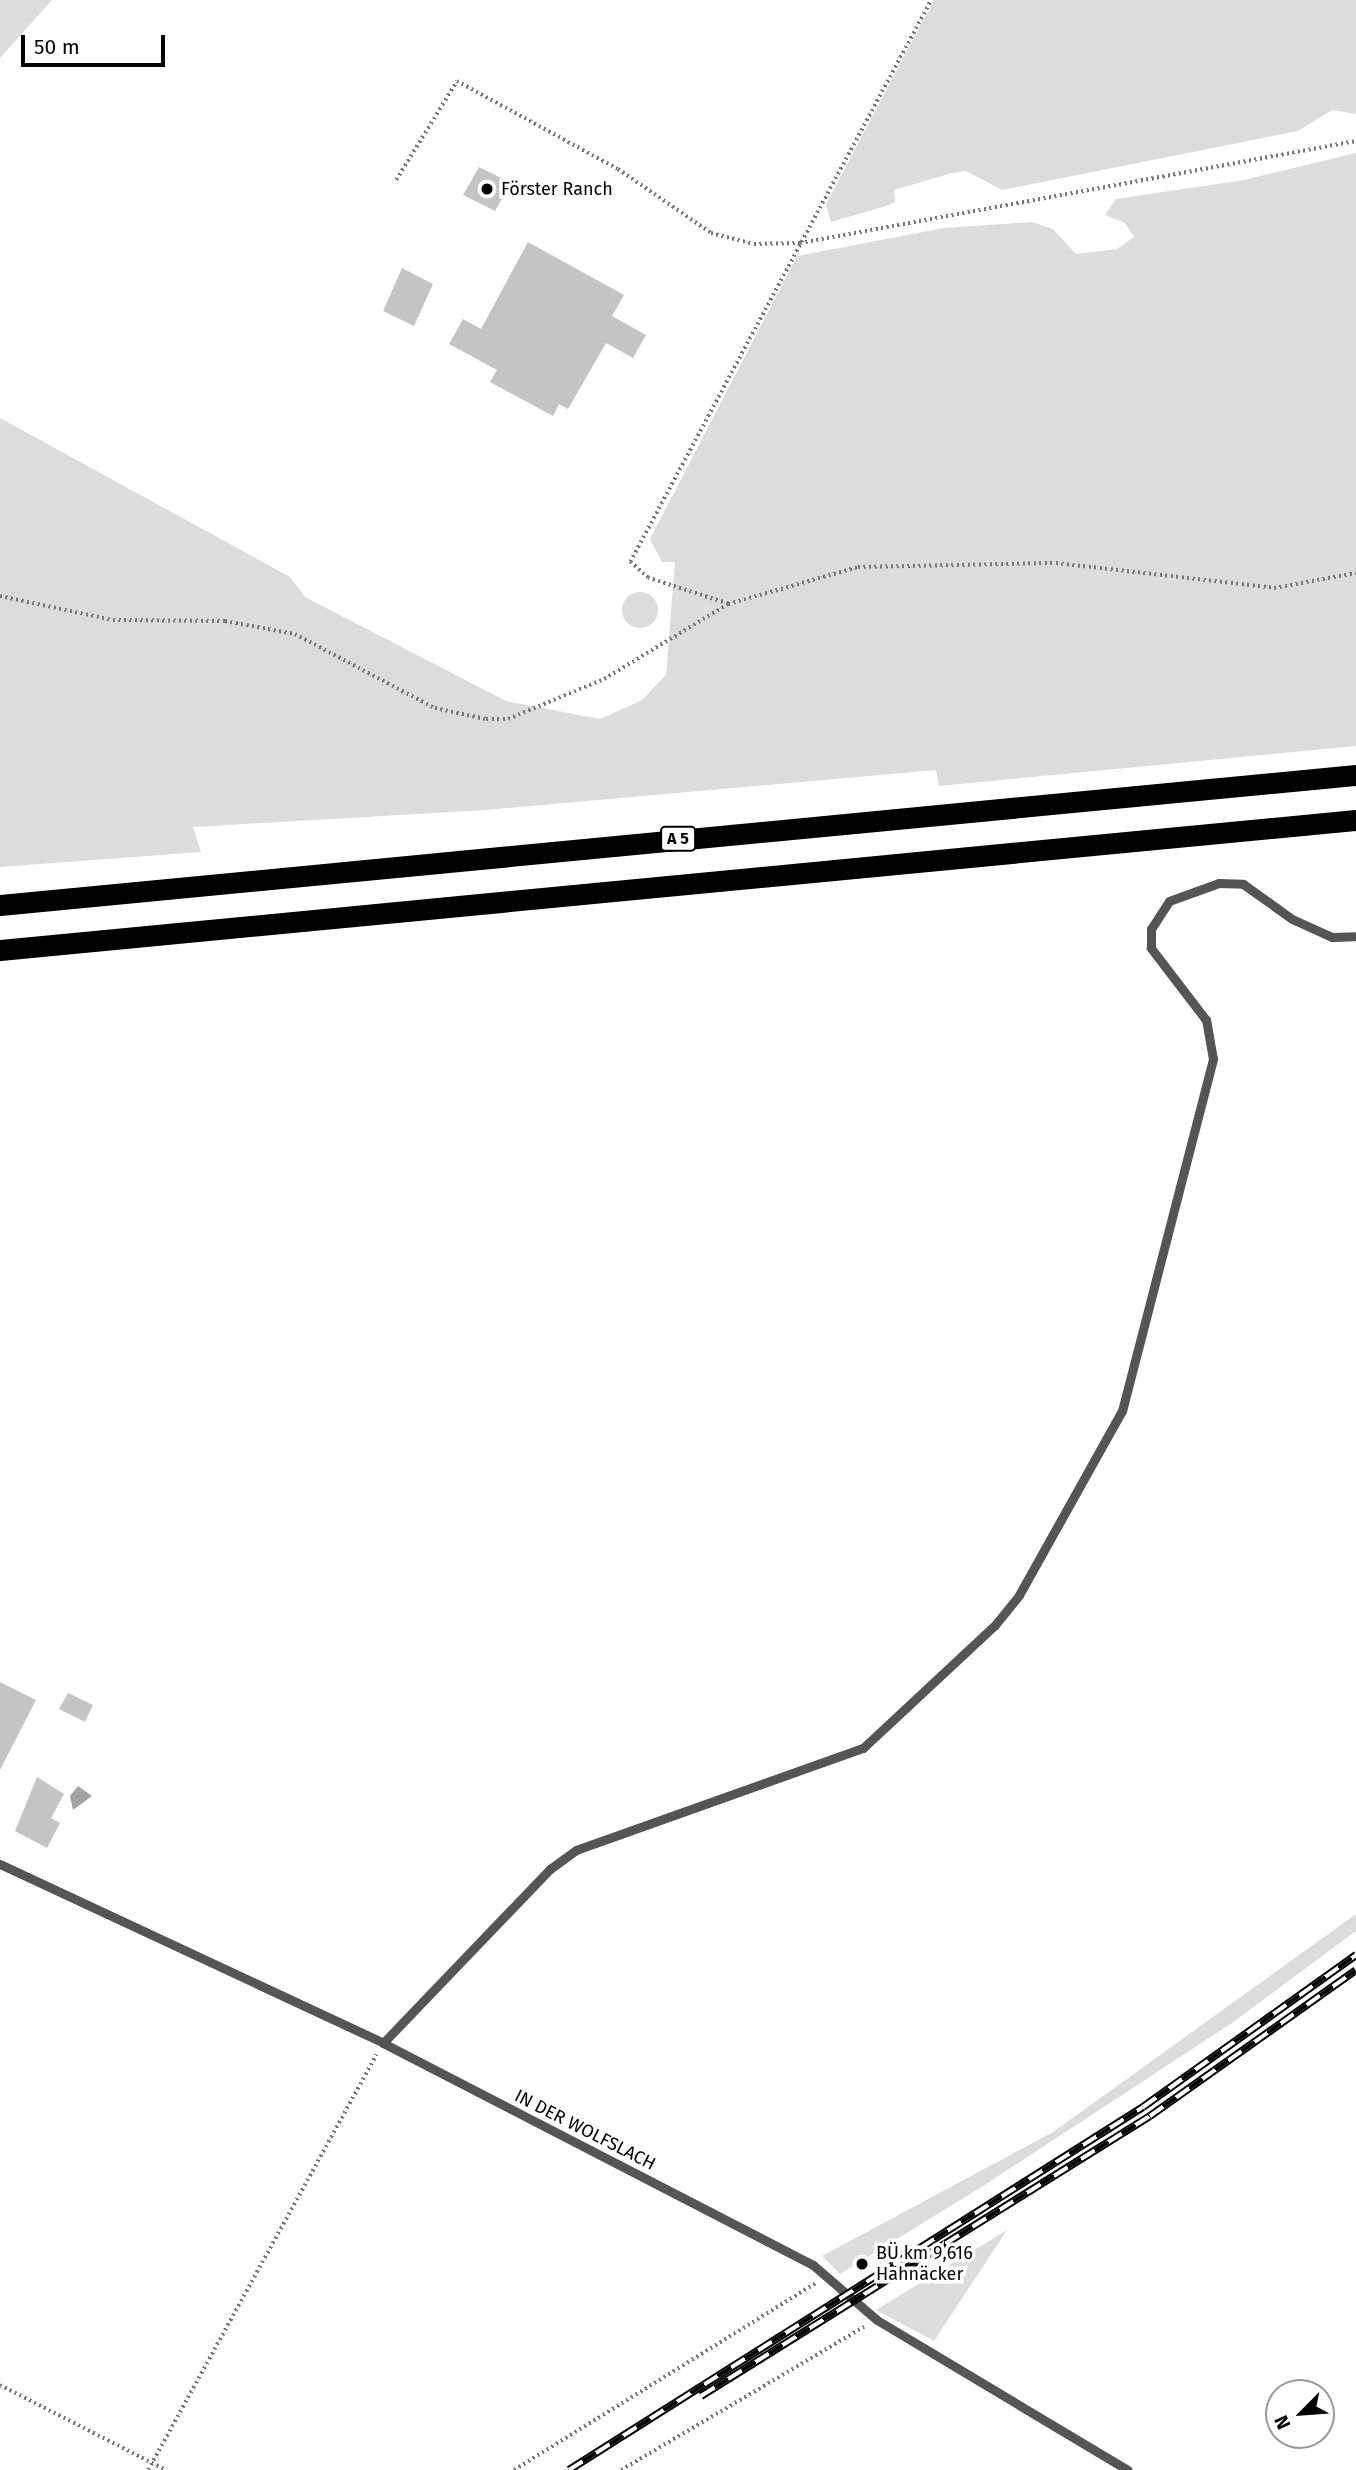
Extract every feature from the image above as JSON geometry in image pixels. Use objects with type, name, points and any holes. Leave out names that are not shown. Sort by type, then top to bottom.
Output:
[{"type":"highway","name":"A 5","points":[[0,905],[1356,775]]},
{"type":"highway","points":[[0,950],[1356,820]]},
{"type":"lane","points":[[383,2043],[550,1869],[576,1850],[863,1748],[995,1625],[1019,1595],[1122,1410],[1213,1059],[1206,1020],[1151,948],[1151,929],[1169,901],[1219,883],[1243,884],[1292,919],[1332,937],[1356,936]]},
{"type":"lane","name":"IN DER WOLFSLACH","points":[[0,1864],[383,2043],[825,2274],[877,2320],[1128,2470]]},
{"type":"path","points":[[728,604],[648,578],[630,562],[930,0]]},
{"type":"path","points":[[396,180],[457,81],[618,169],[711,233],[754,244],[800,243],[1356,141]]},
{"type":"path","points":[[0,596],[113,620],[225,621],[295,634],[435,708],[486,719],[508,719],[604,679],[728,604],[858,567],[982,560],[1274,589],[1356,573]]},
{"type":"path","points":[[148,2470],[383,2043]]},
{"type":"path","points":[[514,2470],[797,2300],[825,2274]]},
{"type":"path","points":[[621,2470],[877,2320]]},
{"type":"path","points":[[0,2385],[166,2470]]},
{"type":"shaded area","points":[[0,0],[52,0],[0,58]]},
{"type":"shaded area","points":[[934,0],[1356,0],[1356,114],[1332,110],[1298,131],[1002,190],[966,171],[952,173],[894,190],[895,202],[831,222],[826,204]]},
{"type":"shaded area","points":[[1356,153],[1356,746],[939,786],[936,770],[485,810],[193,827],[201,852],[0,867],[0,418],[290,577],[305,597],[506,701],[600,719],[642,700],[666,675],[675,562],[662,562],[650,539],[797,256],[944,228],[1032,222],[1053,229],[1076,254],[1117,249],[1134,237],[1125,223],[1105,215],[1116,199],[1244,180]]},
{"type":"shaded area","points":[[640,592],[653,597],[658,610],[653,623],[640,628],[627,623],[622,610],[627,597]]},
{"type":"shaded area","points":[[78,1786],[92,1796],[73,1810],[70,1796]]},
{"type":"shaded area","points":[[1356,1914],[1356,1931],[1232,2023],[983,2186],[840,2274],[822,2256],[1053,2132]]},
{"type":"shaded area","points":[[1007,2230],[934,2341],[876,2310]]},
{"type":"building","name":"Förster Ranch","points":[[479,167],[511,183],[495,211],[463,195]]},
{"type":"building","points":[[528,242],[624,295],[612,316],[646,335],[633,358],[606,343],[568,409],[559,404],[553,416],[490,382],[497,370],[449,344],[463,319],[481,329]]},
{"type":"building","points":[[402,268],[433,284],[414,326],[383,311]]},
{"type":"building","points":[[0,1682],[36,1700],[0,1770]]},
{"type":"building","points":[[68,1693],[93,1705],[85,1722],[59,1709]]},
{"type":"building","points":[[37,1777],[64,1794],[51,1818],[60,1823],[47,1848],[15,1831]]},
{"type":"railway","points":[[569,2470],[1143,2107],[1356,1955]]},
{"type":"railway","points":[[701,2396],[1150,2116],[1356,1970]]},
{"type":"place","name":"Förster Ranch","points":[[487,189]]},
{"type":"place","name":"BÜ km 9,616 Hahnäcker","points":[[862,2264]]}]
